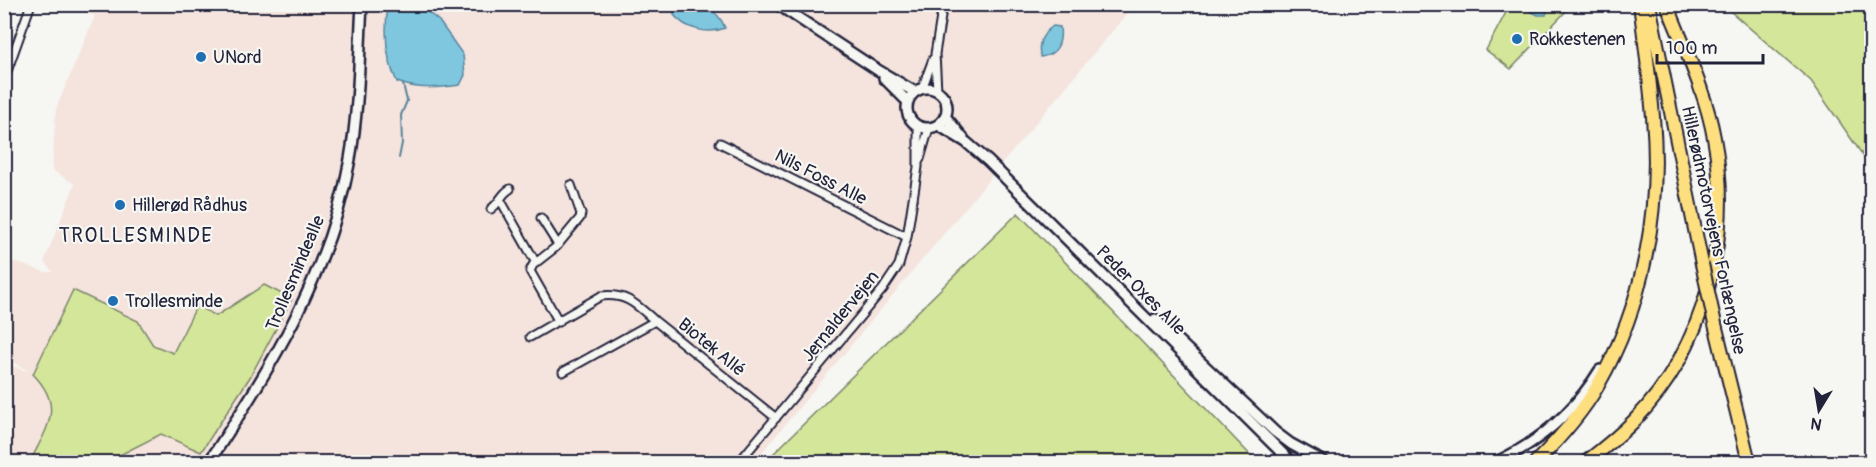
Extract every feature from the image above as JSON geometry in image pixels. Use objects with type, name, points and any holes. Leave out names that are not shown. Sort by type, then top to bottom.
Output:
[{"type":"highway","points":[[1536,462],[1578,416],[1598,387],[1629,320],[1640,283],[1653,197],[1654,118],[1640,4]]},
{"type":"highway","name":"Hillerødmotorvejens Forlængelse","points":[[1649,4],[1715,324],[1749,462]]},
{"type":"highway","points":[[1586,462],[1614,441],[1635,420],[1682,354],[1707,292],[1719,236],[1721,201],[1714,136],[1706,104],[1667,4]]},
{"type":"street","points":[[4,80],[31,4]]},
{"type":"street","name":"Trollesmindealle","points":[[209,462],[283,343],[331,238],[343,195],[354,135],[362,4]]},
{"type":"street","points":[[777,4],[876,69],[919,90],[937,90]]},
{"type":"street","points":[[876,69],[908,102],[909,116],[918,126],[933,127],[945,116],[946,102],[937,90],[935,54],[943,4]]},
{"type":"street","points":[[908,102],[919,90],[935,54]]},
{"type":"street","name":"Peder Oxes Alle","points":[[945,116],[966,142],[1291,462]]},
{"type":"street","name":"Jernaldervejen","points":[[738,462],[892,277],[899,265],[907,237],[918,167],[918,126]]},
{"type":"street","name":"Peder Oxes Alle","points":[[933,127],[966,142]]},
{"type":"street","name":"Jernaldervejen","points":[[918,167],[933,127]]},
{"type":"street","name":"Nils Foss Alle","points":[[720,143],[907,237]]},
{"type":"street","points":[[559,322],[530,273],[530,269],[558,245],[580,218],[581,214],[571,185]]},
{"type":"street","points":[[491,209],[510,189]]},
{"type":"street","points":[[1496,462],[1532,443],[1565,415],[1591,385],[1605,361],[1627,309],[1653,197]]},
{"type":"street","points":[[501,201],[536,262]]},
{"type":"street","points":[[541,218],[558,245]]},
{"type":"street","points":[[1116,288],[1159,322],[1275,432],[1291,444],[1324,462]]},
{"type":"street","points":[[530,337],[601,296],[611,295],[628,299],[655,321]]},
{"type":"street","name":"Biotek Allé","points":[[562,372],[655,321],[776,418]]},
{"type":"shaded area","points":[[68,5],[1134,5],[754,462],[5,462],[5,364],[30,372],[5,357],[5,259],[45,272],[53,272],[44,262],[75,184],[52,170],[56,109],[95,16]]},
{"type":"green space","points":[[1510,5],[1566,5],[1569,8],[1511,69],[1486,50]]},
{"type":"green space","points":[[1723,5],[1871,5],[1871,167],[1811,81]]},
{"type":"green space","points":[[1018,213],[1257,462],[765,462]]},
{"type":"green space","points":[[264,285],[292,299],[250,377],[201,452],[161,434],[106,462],[30,462],[47,427],[51,407],[43,386],[33,374],[73,290],[138,321],[153,345],[173,353],[197,305],[216,316]]},
{"type":"water","points":[[388,5],[419,5],[439,21],[463,55],[465,75],[460,85],[420,87],[397,82],[386,44]]},
{"type":"water","points":[[679,5],[707,8],[717,15],[725,28],[704,31],[684,24],[674,15],[674,9]]},
{"type":"water","points":[[1525,5],[1546,5],[1548,8],[1546,15],[1538,15],[1526,9]]},
{"type":"water","points":[[1053,26],[1060,27],[1059,43],[1055,51],[1041,57],[1039,48],[1041,40]]},
{"type":"waterway","points":[[399,158],[402,143],[401,115],[407,101],[403,84]]},
{"type":"place","name":"Rokkestenen","points":[[1517,39]]},
{"type":"place","name":"UNord","points":[[201,57]]},
{"type":"place","name":"Hillerød Rådhus","points":[[120,205]]},
{"type":"place","name":"Trollesminde","points":[[113,301]]},
{"type":"district","name":"TROLLESMINDE","points":[[136,235]]}]
